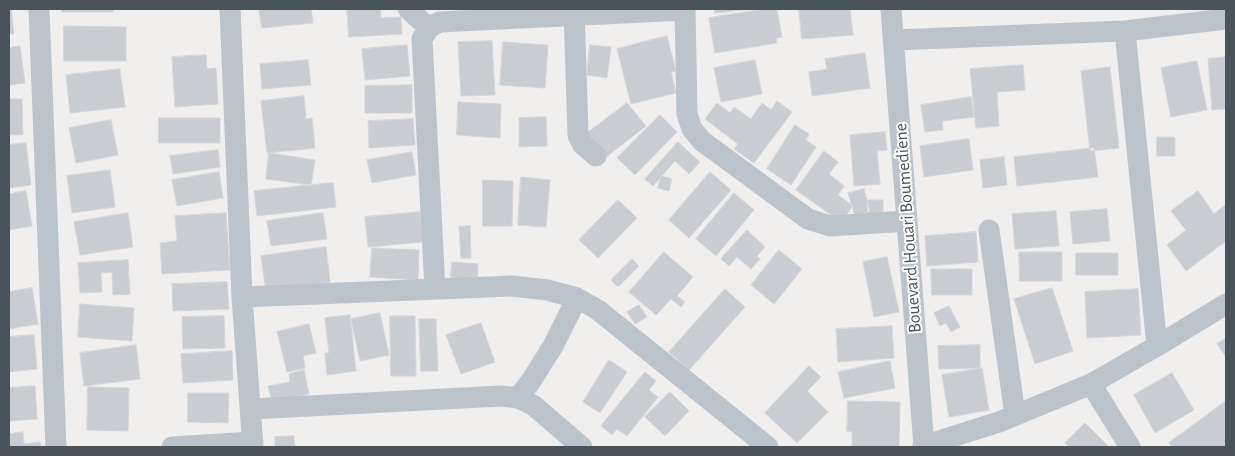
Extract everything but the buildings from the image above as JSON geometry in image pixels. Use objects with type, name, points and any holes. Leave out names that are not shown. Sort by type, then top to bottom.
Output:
[{"type":"street","points":[[39,9],[56,447]]},
{"type":"street","points":[[172,447],[253,445],[242,297],[230,9]]},
{"type":"street","points":[[408,9],[429,28]]},
{"type":"street","points":[[435,289],[422,40],[429,28],[439,22],[574,12],[684,9],[687,114],[692,129],[702,141],[808,220],[830,226],[907,221]]},
{"type":"street","name":"Bouevard Houari Boumediene","points":[[892,9],[924,447]]},
{"type":"street","points":[[574,12],[578,135],[582,144],[596,156]]},
{"type":"street","points":[[894,40],[1125,31],[1226,19]]},
{"type":"street","points":[[1125,31],[1157,346]]},
{"type":"street","points":[[989,230],[1015,415]]},
{"type":"street","points":[[242,297],[512,286],[547,290],[577,298],[598,310],[768,447]]},
{"type":"street","points":[[518,398],[553,346],[577,298]]},
{"type":"street","points":[[924,447],[999,422],[1091,384],[1226,304]]},
{"type":"street","points":[[1091,384],[1130,447]]},
{"type":"street","points":[[250,409],[501,396],[518,398],[533,405],[582,447]]}]
